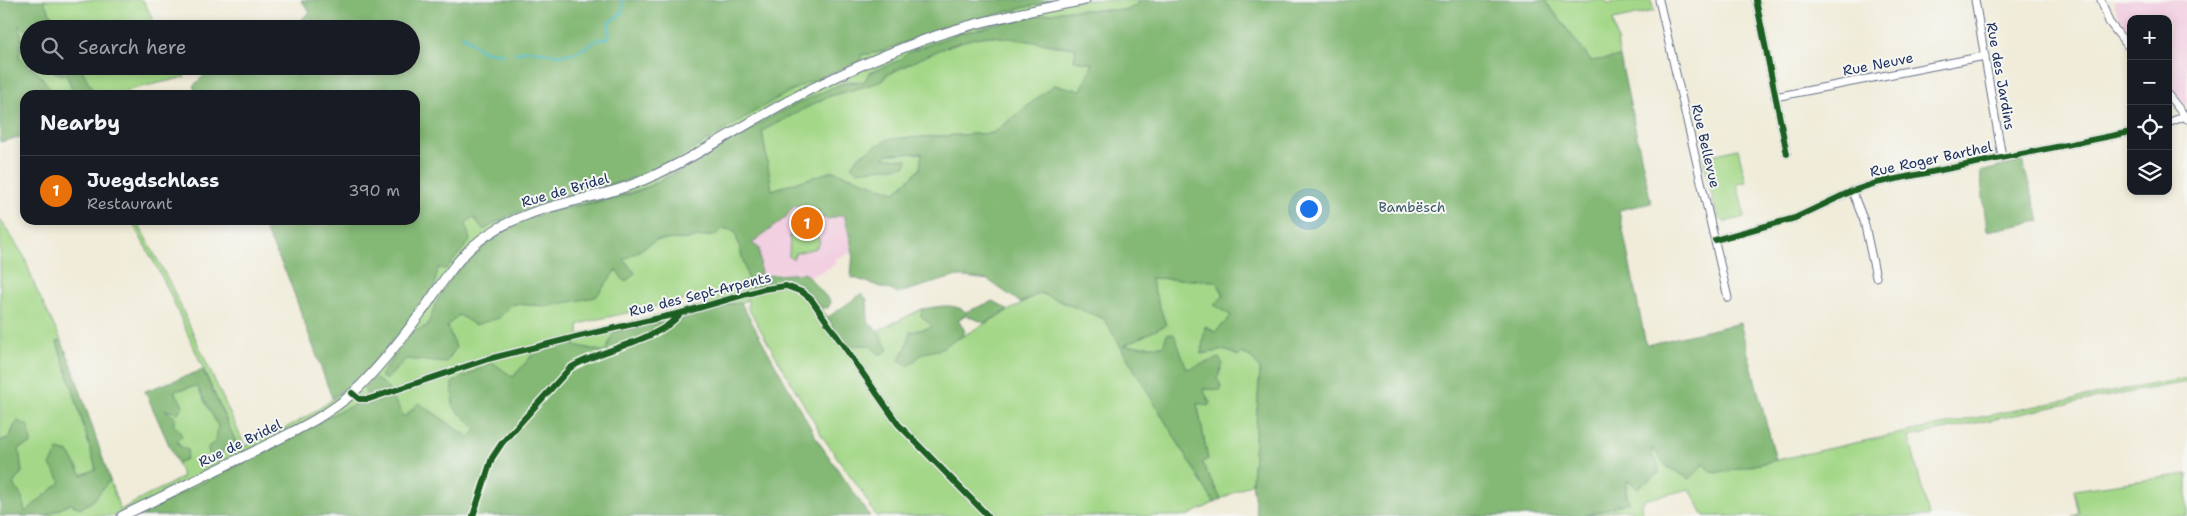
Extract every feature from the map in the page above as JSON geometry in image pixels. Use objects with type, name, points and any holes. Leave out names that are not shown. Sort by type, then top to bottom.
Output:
[{"type":"main road","name":"Rue de Bridel","points":[[122,516],[298,430],[328,412],[352,393],[390,352],[459,260],[478,242],[499,227],[521,216],[550,206],[614,191],[644,180],[806,92],[953,30],[994,19],[1085,0]]},
{"type":"street","name":"Rue Bellevue","points":[[1659,0],[1728,298]]},
{"type":"street","points":[[1756,0],[1787,154]]},
{"type":"street","name":"Rue des Jardins","points":[[1975,0],[2002,157]]},
{"type":"street","points":[[2101,0],[2109,22],[2127,45]]},
{"type":"street","name":"Rue Neuve","points":[[1775,97],[1985,56]]},
{"type":"street","points":[[2172,100],[2186,118],[2172,122]]},
{"type":"street","name":"Rue Roger Barthel","points":[[1715,240],[1795,218],[1876,183],[2127,133]]},
{"type":"street","points":[[1852,192],[1864,221],[1876,277]]},
{"type":"street","name":"Rue des Sept-Arpents","points":[[352,393],[359,399],[369,399],[488,359],[681,313],[764,289],[786,286],[802,292],[811,299],[898,424],[988,516]]},
{"type":"shaded area","points":[[2113,0],[2187,0],[2187,107],[2172,89],[2172,15],[2127,15],[2127,33],[2126,26],[2119,18]]},
{"type":"shaded area","points":[[772,190],[843,214],[853,252],[835,259],[836,264],[801,282],[795,275],[775,273],[748,279],[735,230]]},
{"type":"green space","points":[[0,0],[43,0],[54,20],[20,20],[20,75],[40,75],[51,90],[20,90],[20,137],[0,142]]},
{"type":"green space","points":[[43,0],[143,0],[153,20],[54,20]]},
{"type":"green space","points":[[301,0],[1056,0],[951,25],[880,52],[861,55],[861,60],[788,93],[694,149],[641,175],[521,210],[484,230],[473,217],[466,223],[470,241],[446,269],[438,268],[435,285],[405,327],[361,376],[332,398],[288,277],[262,225],[420,225],[420,90],[195,90],[193,86],[205,75],[420,75],[420,20],[301,20],[310,12]]},
{"type":"green space","points":[[1056,0],[1136,0],[1140,3],[1128,10],[1067,10],[995,24],[954,35],[907,53],[900,60],[869,73],[864,82],[846,81],[823,92],[647,187],[616,197],[550,211],[439,297],[427,326],[412,332],[386,380],[406,359],[456,348],[447,326],[459,314],[499,318],[513,304],[549,306],[616,269],[625,282],[635,273],[624,260],[656,240],[688,239],[719,234],[721,228],[735,230],[748,279],[741,289],[778,283],[791,283],[799,286],[815,300],[846,346],[922,309],[952,342],[1040,293],[1104,319],[1214,503],[1187,516],[876,516],[862,492],[822,436],[748,308],[748,299],[741,303],[720,305],[696,312],[605,352],[561,342],[535,352],[513,377],[492,363],[452,383],[453,407],[477,428],[470,438],[419,403],[404,417],[386,386],[369,399],[337,412],[299,435],[136,516],[46,516],[70,504],[81,508],[93,500],[110,480],[120,510],[183,477],[177,463],[186,459],[177,440],[182,437],[163,409],[178,413],[183,405],[174,391],[197,386],[218,426],[216,441],[236,442],[165,283],[134,225],[139,225],[169,281],[245,446],[311,414],[343,391],[373,364],[424,299],[434,282],[438,267],[446,269],[456,256],[465,223],[473,217],[484,230],[518,210],[548,200],[612,185],[664,164],[779,97],[861,55],[880,52],[951,25]],"holes":[[[703,296],[707,305],[579,335],[578,325],[590,321]]]},
{"type":"green space","name":"Bambësch","points":[[1136,0],[1545,0],[1591,61],[1620,57],[1651,203],[1619,210],[1646,345],[1740,323],[1776,460],[1720,473],[1710,472],[1704,464],[1690,479],[1667,467],[1652,448],[1652,457],[1657,461],[1659,473],[1637,488],[1628,480],[1625,489],[1629,502],[1584,516],[1257,516],[1252,483],[1260,369],[1251,357],[1241,353],[1239,356],[1225,350],[1201,354],[1205,326],[1215,332],[1231,316],[1214,305],[1224,295],[1216,281],[1150,278],[1166,325],[1123,346],[1163,346],[1167,334],[1174,334],[1187,369],[1219,358],[1223,364],[1217,379],[1222,387],[1221,390],[1203,389],[1210,403],[1208,406],[1197,403],[1208,459],[1202,463],[1221,499],[1214,503],[1104,319],[1040,293],[1021,303],[988,280],[957,276],[899,293],[851,277],[853,252],[844,214],[829,219],[812,216],[812,208],[794,206],[785,218],[752,243],[759,248],[761,276],[805,273],[831,302],[828,308],[820,307],[802,289],[785,283],[765,284],[741,289],[738,283],[748,279],[735,231],[721,228],[719,234],[688,239],[656,240],[624,260],[635,273],[625,282],[616,270],[596,297],[549,306],[513,304],[499,318],[475,325],[459,315],[447,326],[456,348],[446,363],[406,359],[386,380],[380,376],[412,332],[427,326],[437,301],[458,270],[483,246],[518,223],[554,211],[611,199],[648,187],[669,177],[751,128],[793,106],[838,85],[849,82],[864,82],[869,73],[900,60],[907,53],[954,35],[995,24],[1067,10],[1128,10],[1139,3]],"holes":[[[992,36],[1076,48],[1074,60],[1093,64],[1081,90],[1054,85],[993,133],[888,139],[858,157],[851,166],[857,171],[906,166],[907,159],[884,158],[887,154],[922,153],[920,169],[895,192],[833,171],[772,190],[762,131],[827,97],[883,81],[886,75],[951,45]]]},
{"type":"green space","points":[[1545,0],[1605,0],[1607,3],[1651,0],[1654,11],[1613,20],[1620,57],[1591,61]]},
{"type":"green space","points":[[992,36],[1033,40],[1053,46],[1076,48],[1093,64],[1081,91],[1054,85],[993,133],[888,139],[884,159],[886,154],[922,153],[920,169],[895,192],[833,171],[772,190],[762,131],[827,97],[883,81],[886,75],[951,45],[978,37]]},
{"type":"green space","points":[[40,75],[67,76],[72,90],[51,90]]},
{"type":"green space","points":[[64,75],[85,75],[92,90],[72,90],[67,76]]},
{"type":"green space","points":[[85,75],[183,75],[185,77],[130,90],[92,90]]},
{"type":"green space","points":[[1738,149],[1746,182],[1737,184],[1745,217],[1725,222],[1717,217],[1703,157]]},
{"type":"green space","points":[[2022,161],[2040,221],[1987,231],[1980,172]]},
{"type":"green space","points":[[0,219],[24,256],[36,289],[61,340],[57,343],[71,383],[96,469],[82,475],[69,453],[62,482],[25,512],[22,497],[13,484],[22,472],[14,426],[10,437],[0,441]]},
{"type":"green space","points":[[790,231],[793,233],[816,234],[820,242],[816,248],[796,253],[793,259],[789,257]]},
{"type":"green space","points":[[1150,278],[1216,281],[1224,295],[1231,316],[1215,332],[1206,326],[1201,354],[1225,350],[1238,356],[1241,352],[1251,357],[1260,369],[1252,483],[1221,499],[1202,463],[1208,459],[1197,403],[1203,388],[1222,387],[1217,379],[1222,365],[1186,369],[1164,346],[1121,347],[1166,325]]},
{"type":"green space","points":[[861,294],[867,299],[868,322],[878,331],[888,350],[880,355],[869,345],[846,346],[827,318]]},
{"type":"green space","points":[[993,301],[1008,310],[985,323],[965,315],[958,320],[965,331],[962,336],[938,350],[924,353],[908,366],[899,360],[906,348],[910,332],[933,327],[921,316],[922,309],[950,306],[966,312]]},
{"type":"green space","points":[[741,303],[818,441],[870,516],[136,516],[299,435],[337,412],[369,399],[364,388],[375,378],[386,386],[404,417],[419,403],[470,438],[476,428],[453,407],[452,383],[492,362],[513,377],[535,352],[561,342],[605,352],[614,332],[666,321],[669,324],[720,305]]},
{"type":"green space","points":[[61,340],[71,363],[110,480],[93,501],[81,508],[70,504],[46,516],[0,516],[0,441],[10,437],[18,421],[29,426],[31,444],[19,448],[22,472],[13,484],[22,497],[25,512],[61,482],[50,465],[58,450],[69,453],[82,475],[96,469],[57,342]]},
{"type":"green space","points":[[203,370],[236,442],[232,444],[226,443],[221,454],[209,456],[208,447],[216,441],[218,426],[197,386],[174,391],[183,405],[178,413],[165,410],[176,418],[173,424],[179,430],[182,437],[177,440],[179,446],[188,450],[186,459],[177,463],[145,391]]},
{"type":"green space","points":[[2187,378],[2187,382],[2087,400],[1909,437],[1929,516],[1704,516],[1690,489],[1644,500],[1641,507],[1644,516],[1635,516],[1633,511],[1615,510],[1584,516],[1629,502],[1627,494],[1628,481],[1635,471],[1652,457],[1652,447],[1704,464],[1720,473],[1953,423]]},
{"type":"green space","points":[[2187,474],[2187,516],[2072,516],[2079,514],[2074,490]]},
{"type":"waterway","points":[[515,53],[529,50],[558,55],[576,53],[597,40],[609,38],[609,23],[622,13],[623,0]]},
{"type":"waterway","points":[[462,34],[482,51],[504,54]]},
{"type":"cycle path","points":[[1756,0],[1787,154]]},
{"type":"cycle path","points":[[1715,240],[1795,218],[1852,191],[1876,183],[2127,133]]},
{"type":"cycle path","points":[[352,393],[359,399],[369,399],[488,359],[681,313],[764,289],[786,286],[802,292],[811,299],[898,424],[988,516]]},
{"type":"cycle path","points":[[473,516],[492,458],[502,443],[570,368],[582,361],[657,332],[670,324],[679,315]]},
{"type":"place","name":"Juegdschlass","points":[[807,223]]}]
